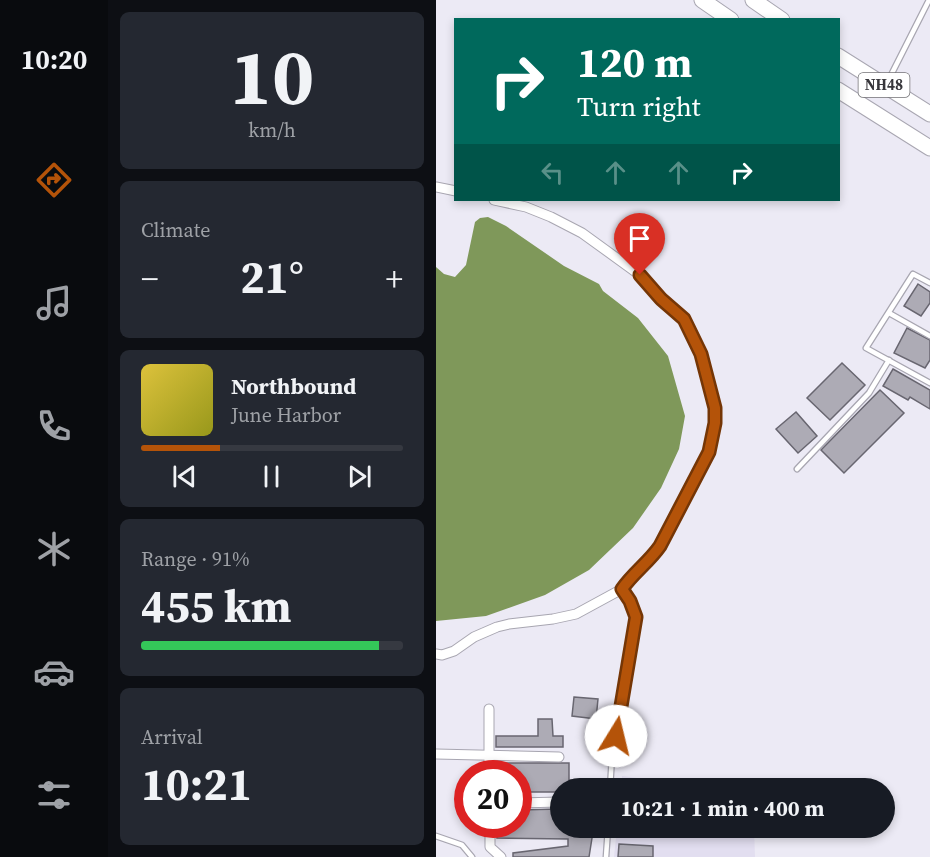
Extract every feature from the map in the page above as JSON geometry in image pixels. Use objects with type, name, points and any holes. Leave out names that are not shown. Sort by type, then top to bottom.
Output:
[{"type":"highway","points":[[702,0],[728,18]]},
{"type":"highway","points":[[752,0],[779,18]]},
{"type":"highway","name":"NH48","points":[[840,57],[930,114]]},
{"type":"highway","name":"NH48","points":[[840,91],[930,148]]},
{"type":"street","points":[[436,187],[454,191]]},
{"type":"street","points":[[436,654],[442,655],[454,651],[474,637],[503,625],[577,614],[622,589],[660,546],[709,452],[715,423],[715,408],[701,354],[684,319],[661,299],[640,275],[582,233],[526,207],[499,201]]},
{"type":"street","points":[[489,709],[489,760]]},
{"type":"street","points":[[436,754],[559,757]]},
{"type":"street","points":[[532,803],[550,802]]},
{"type":"street","points":[[490,838],[490,847],[501,857]]},
{"type":"lane","points":[[885,86],[929,0]]},
{"type":"lane","points":[[930,283],[913,274],[866,348],[930,383]]},
{"type":"lane","points":[[889,313],[930,336]]},
{"type":"lane","points":[[797,469],[869,393],[889,360]]},
{"type":"lane","points":[[611,778],[612,756],[636,617],[622,589]]},
{"type":"lane","points":[[436,836],[462,845],[472,857]]},
{"type":"lane","points":[[606,857],[607,838]]},
{"type":"shaded area","points":[[488,217],[506,226],[564,266],[599,284],[603,291],[638,318],[668,356],[685,416],[679,449],[661,488],[633,528],[589,570],[545,595],[486,616],[436,621],[436,267],[444,274],[455,277],[466,265],[475,222],[480,218]]},
{"type":"shaded area","points":[[616,838],[754,838],[755,857],[614,857]]},
{"type":"building","points":[[918,284],[930,292],[930,303],[921,316],[904,306]]},
{"type":"building","points":[[907,328],[930,340],[930,360],[925,368],[894,353]]},
{"type":"building","points":[[842,363],[865,385],[830,420],[807,398]]},
{"type":"building","points":[[893,369],[930,390],[930,409],[910,397],[908,400],[883,386]]},
{"type":"building","points":[[880,390],[904,413],[844,473],[821,450]]},
{"type":"building","points":[[796,412],[817,436],[798,453],[776,429]]},
{"type":"building","points":[[574,697],[598,699],[596,719],[572,716]]},
{"type":"building","points":[[538,719],[552,719],[553,736],[563,736],[563,747],[496,747],[496,736],[538,736]]},
{"type":"building","points":[[532,763],[569,763],[569,778],[550,778],[550,792],[532,792]]},
{"type":"building","points":[[550,809],[550,838],[592,838],[589,857],[513,857],[513,853],[568,846],[568,839],[497,838],[532,838],[532,810]]},
{"type":"building","points":[[619,844],[653,846],[653,857],[618,857]]},
{"type":"route","points":[[616,736],[636,617],[622,589],[660,546],[709,452],[715,423],[715,408],[701,354],[684,319],[661,299],[640,275]]}]
